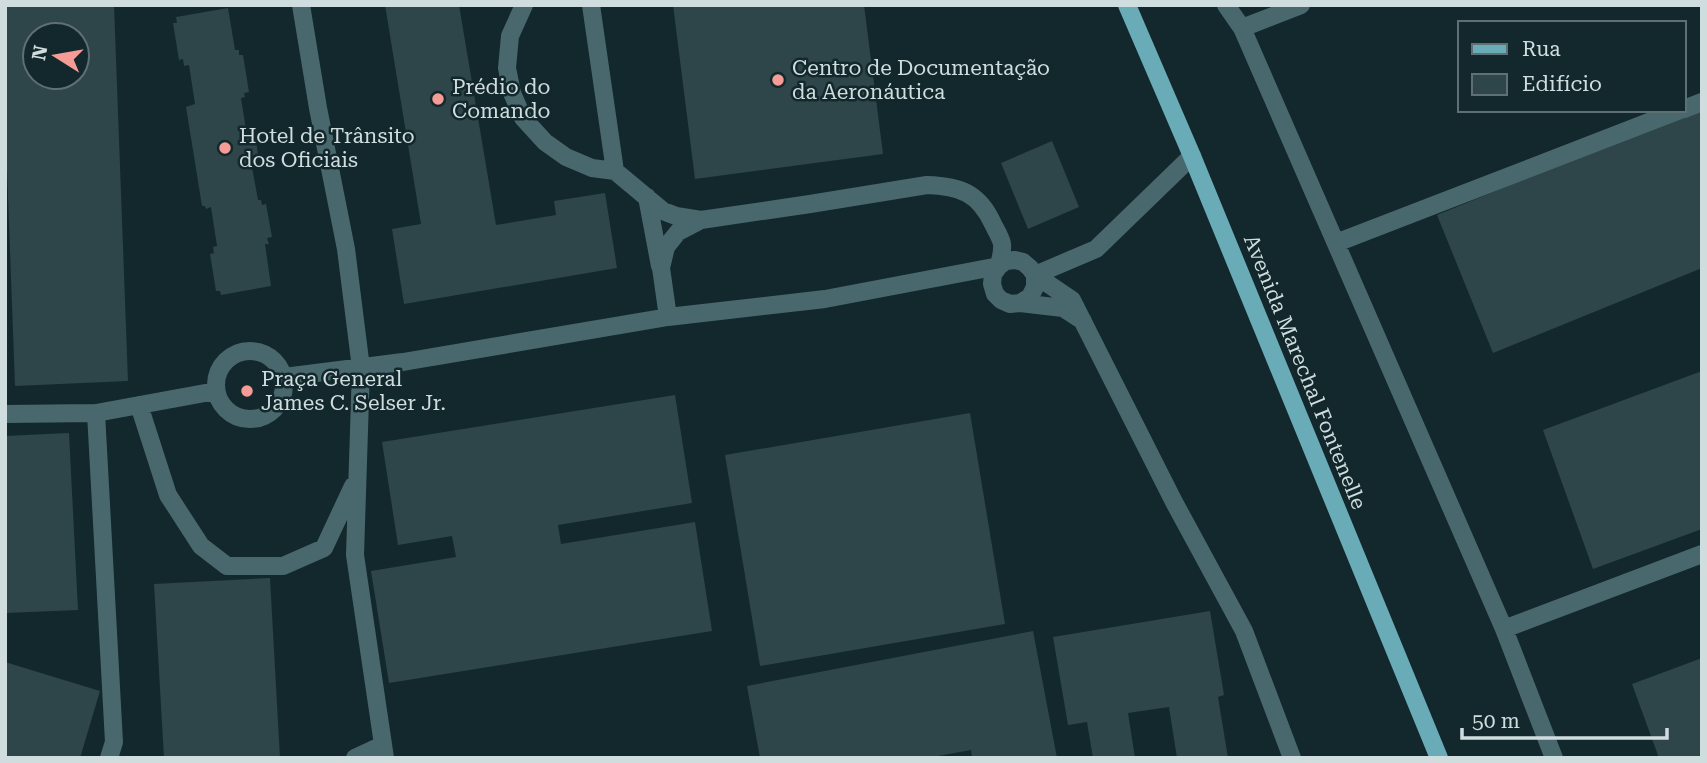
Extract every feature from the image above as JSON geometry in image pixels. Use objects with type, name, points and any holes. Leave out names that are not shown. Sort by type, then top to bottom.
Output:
[{"type":"main road","name":"Avenida Marechal Fontenelle","points":[[1126,5],[1192,156],[1439,758]]},
{"type":"street","points":[[302,5],[318,108],[346,249],[361,368],[355,555],[384,751],[355,758]]},
{"type":"street","points":[[524,5],[510,36],[507,68],[512,93],[523,118],[545,142],[566,157],[593,168],[615,171],[663,211],[676,216],[701,219],[927,185],[945,186],[977,198],[989,216],[1002,245],[999,266]]},
{"type":"street","points":[[591,5],[615,171]]},
{"type":"street","points":[[1226,5],[1242,28],[1336,243],[1504,629],[1554,758]]},
{"type":"street","points":[[1242,28],[1301,5]]},
{"type":"street","points":[[1336,243],[1674,112]]},
{"type":"street","points":[[1035,275],[1096,249],[1192,156]]},
{"type":"street","points":[[647,197],[668,317]]},
{"type":"street","points":[[661,268],[666,247],[678,232],[701,219]]},
{"type":"street","points":[[1083,321],[1063,308],[1010,304],[1001,300],[995,294],[993,274],[1006,261],[1023,262],[1035,275],[1072,300],[1083,321],[1174,502],[1244,631],[1292,758]]},
{"type":"street","points":[[284,377],[403,362],[668,317],[825,299],[999,266]]},
{"type":"street","points":[[1020,303],[1030,298],[1035,287],[1035,275]]},
{"type":"street","points":[[244,351],[257,351],[269,356],[279,365],[284,377],[284,393],[277,407],[257,418],[234,416],[222,405],[216,391],[222,366],[232,356],[244,351]]},
{"type":"street","points":[[5,414],[96,413],[216,391]]},
{"type":"street","points":[[139,405],[168,495],[201,546],[227,566],[283,566],[324,548],[357,478]]},
{"type":"street","points":[[96,413],[114,742],[109,758]]},
{"type":"street","points":[[1504,629],[1702,554]]},
{"type":"building","points":[[5,5],[114,5],[128,381],[15,386],[5,115]]},
{"type":"building","name":"Prédio do Comando","points":[[385,5],[459,5],[496,225],[556,215],[554,201],[605,193],[617,268],[404,304],[392,229],[421,224]]},
{"type":"building","name":"Centro de Documentação da Aeronáutica","points":[[673,5],[864,5],[883,154],[695,179]]},
{"type":"building","name":"Hotel de Trânsito dos Oficiais","points":[[228,8],[235,50],[239,50],[239,55],[243,55],[249,92],[244,93],[245,97],[241,98],[247,136],[255,135],[259,160],[251,162],[258,200],[261,200],[262,205],[266,204],[272,237],[267,238],[269,244],[265,244],[271,286],[221,295],[220,291],[216,291],[210,254],[214,253],[213,247],[217,246],[211,207],[206,209],[202,206],[186,107],[195,104],[189,65],[184,66],[183,59],[179,60],[173,23],[177,23],[176,17]]},
{"type":"building","points":[[1702,106],[1702,268],[1493,353],[1437,215]]},
{"type":"building","points":[[1052,141],[1079,207],[1028,229],[1001,163]]},
{"type":"building","points":[[1702,371],[1702,529],[1593,569],[1543,430]]},
{"type":"building","points":[[675,395],[692,503],[558,525],[561,544],[695,522],[712,631],[389,683],[371,571],[456,557],[452,536],[398,545],[382,442]]},
{"type":"building","points":[[970,413],[1005,624],[760,666],[725,455]]},
{"type":"building","points":[[69,433],[78,610],[6,613],[5,436]]},
{"type":"building","points":[[270,578],[280,758],[164,758],[154,584]]},
{"type":"building","points":[[1210,611],[1224,695],[1218,697],[1228,758],[1177,758],[1169,707],[1128,713],[1135,758],[1093,758],[1087,722],[1068,725],[1053,637]]},
{"type":"building","points":[[1033,631],[1057,758],[972,758],[971,750],[927,758],[760,758],[747,686]]},
{"type":"building","points":[[1702,658],[1702,758],[1659,758],[1632,684]]},
{"type":"building","points":[[5,662],[100,691],[80,758],[5,758]]},
{"type":"place","name":"Centro de Documentação da Aeronáutica","points":[[778,80]]},
{"type":"place","name":"Prédio do Comando","points":[[438,99]]},
{"type":"place","name":"Hotel de Trânsito dos Oficiais","points":[[225,148]]},
{"type":"place","name":"Praça General James C. Selser Jr.","points":[[247,391]]}]
